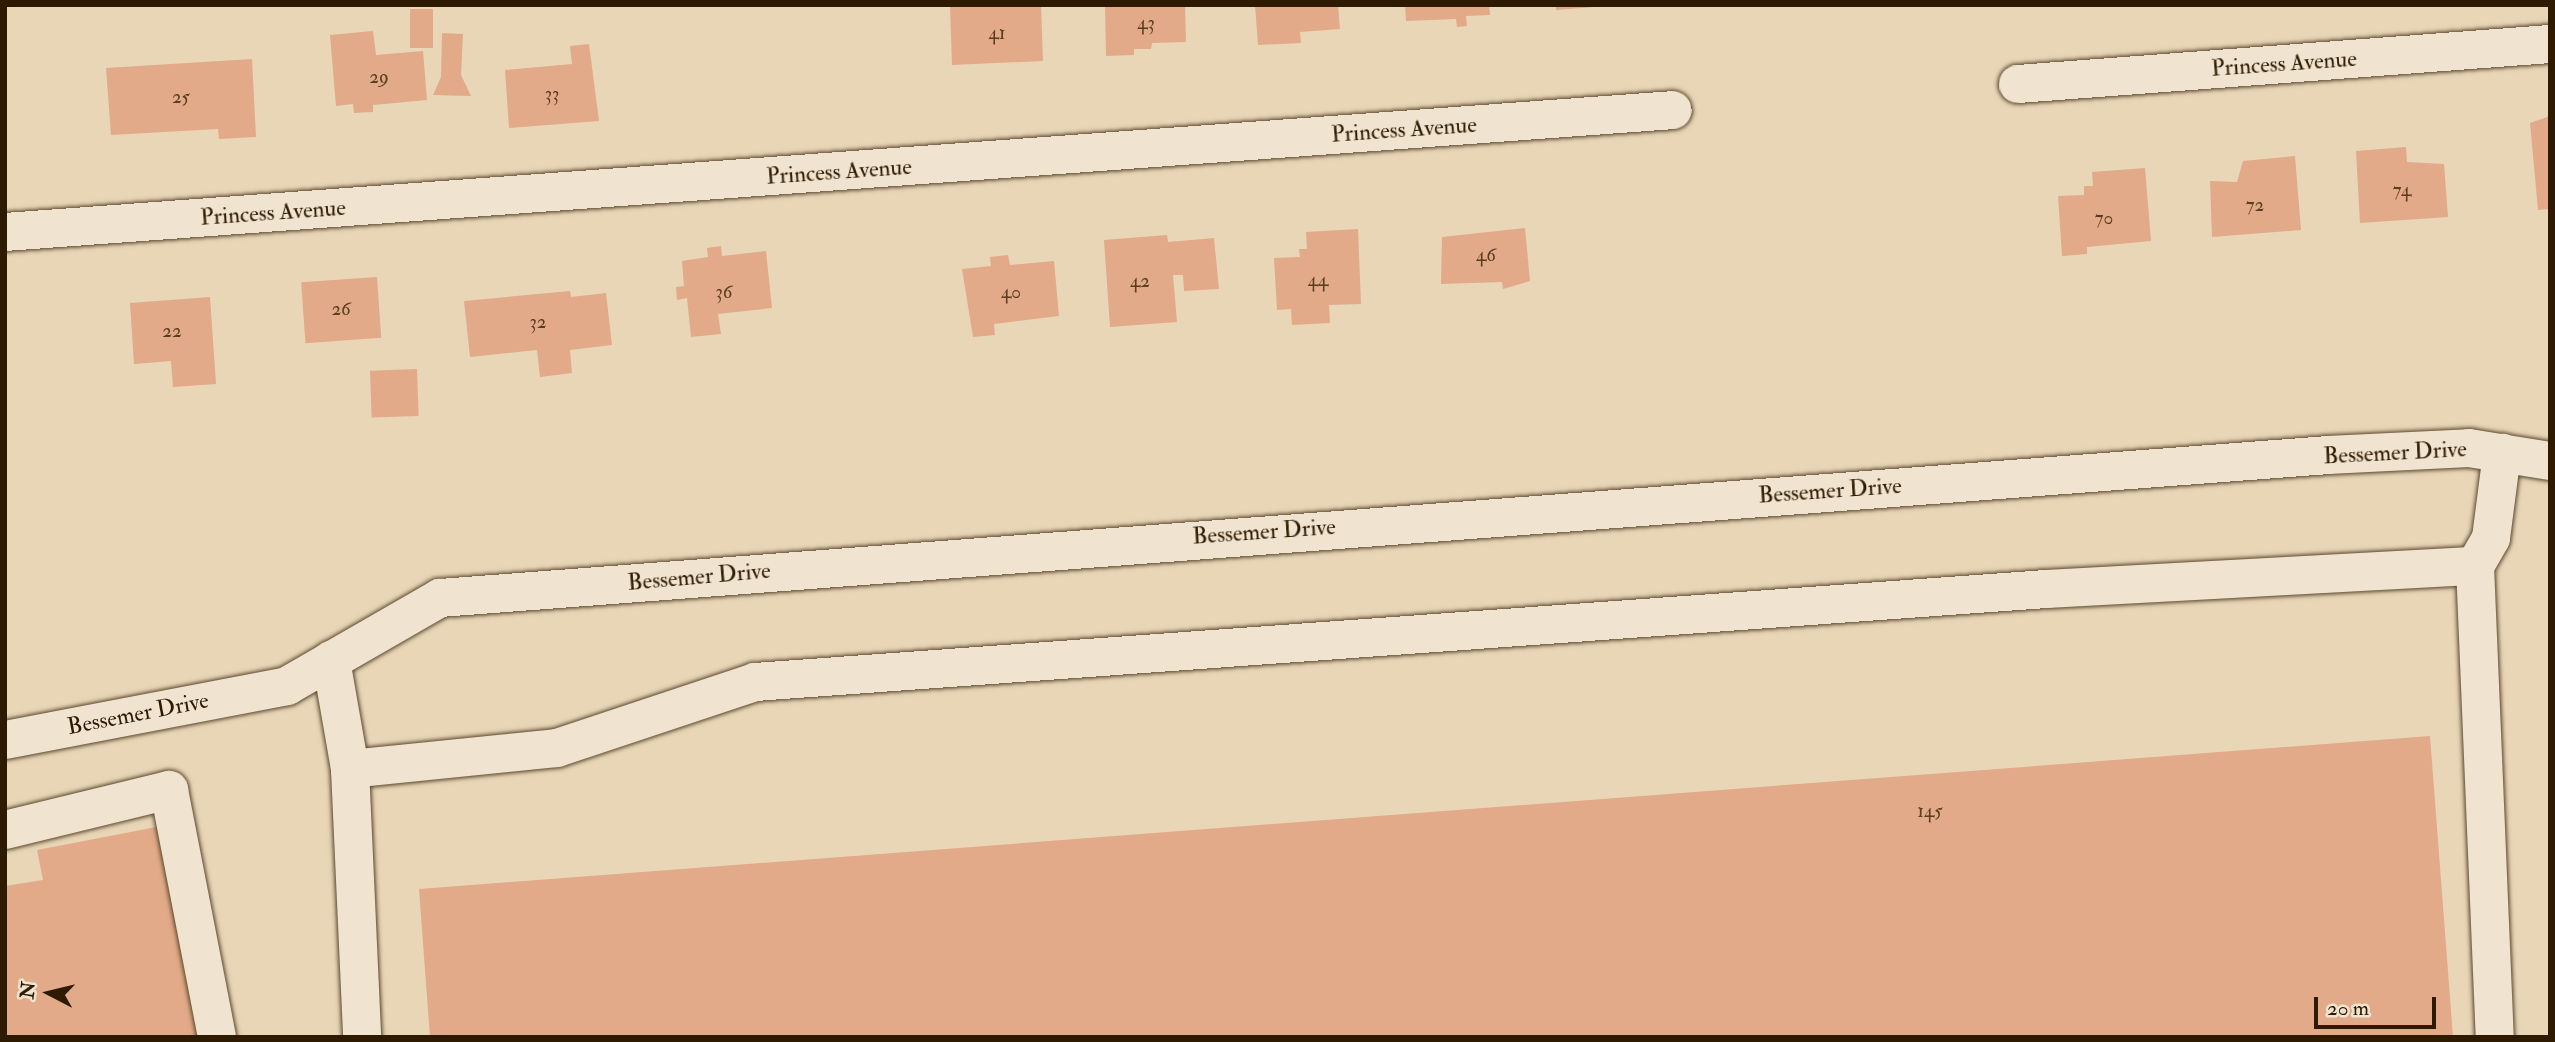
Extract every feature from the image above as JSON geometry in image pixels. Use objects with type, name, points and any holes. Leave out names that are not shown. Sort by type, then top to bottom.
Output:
[{"type":"street","name":"Princess Avenue","points":[[2018,84],[2550,44]]},
{"type":"street","name":"Princess Avenue","points":[[5,232],[1673,110]]},
{"type":"street","name":"Bessemer Drive","points":[[5,740],[287,686],[440,598],[2328,455],[2469,448],[2550,461]]},
{"type":"street","points":[[2495,1037],[2475,566],[2491,538],[2502,453]]},
{"type":"street","points":[[350,769],[557,748],[755,682],[2047,589],[2475,566]]},
{"type":"street","points":[[331,660],[350,769],[362,1037]]},
{"type":"street","points":[[5,830],[169,790],[217,1037]]},
{"type":"building","points":[[1041,5],[1043,61],[952,65],[950,6]]},
{"type":"building","points":[[1185,5],[1186,42],[1152,43],[1151,49],[1134,49],[1134,55],[1106,56],[1105,6]]},
{"type":"building","points":[[1255,5],[1338,5],[1340,29],[1300,32],[1301,43],[1258,45]]},
{"type":"building","points":[[1405,5],[1489,5],[1490,15],[1466,16],[1467,26],[1457,27],[1456,19],[1406,21]]},
{"type":"building","points":[[1556,5],[1594,5],[1594,7],[1556,10]]},
{"type":"building","points":[[410,9],[433,9],[433,48],[410,48]]},
{"type":"building","points":[[373,31],[376,55],[423,51],[427,100],[373,105],[373,112],[354,113],[353,104],[336,106],[330,35]]},
{"type":"building","points":[[442,33],[463,34],[461,75],[471,96],[433,95],[441,77]]},
{"type":"building","points":[[589,44],[599,121],[509,128],[505,70],[572,64],[570,46]]},
{"type":"building","points":[[252,59],[256,137],[219,139],[218,129],[111,135],[106,68]]},
{"type":"building","points":[[2550,116],[2550,209],[2538,210],[2530,123]]},
{"type":"building","points":[[2406,147],[2407,162],[2444,164],[2448,217],[2360,223],[2356,151]]},
{"type":"building","points":[[2295,156],[2301,230],[2212,237],[2210,181],[2237,182],[2243,161]]},
{"type":"building","points":[[2145,168],[2151,241],[2087,247],[2087,254],[2062,256],[2058,196],[2084,195],[2084,186],[2093,186],[2092,172]]},
{"type":"building","points":[[1525,228],[1530,281],[1503,289],[1502,282],[1441,284],[1442,237]]},
{"type":"building","points":[[1358,229],[1361,304],[1329,305],[1330,323],[1292,325],[1291,309],[1277,310],[1274,258],[1300,257],[1299,249],[1307,249],[1306,232]]},
{"type":"building","points":[[1167,235],[1168,242],[1214,238],[1219,289],[1184,291],[1183,275],[1173,275],[1177,322],[1110,327],[1104,240]]},
{"type":"building","points":[[721,246],[722,256],[766,251],[772,308],[718,314],[721,334],[691,337],[687,298],[677,300],[676,287],[684,286],[682,261],[708,257],[707,248]]},
{"type":"building","points":[[1008,255],[1010,265],[1054,261],[1059,316],[994,324],[995,335],[973,337],[962,269],[991,266],[990,257]]},
{"type":"building","points":[[377,277],[381,338],[305,343],[301,282]]},
{"type":"building","points":[[570,291],[571,297],[606,293],[612,345],[570,350],[572,373],[540,377],[537,350],[470,357],[464,301]]},
{"type":"building","points":[[210,297],[216,384],[173,387],[171,361],[134,364],[130,303]]},
{"type":"building","points":[[417,369],[419,416],[372,418],[370,371]]},
{"type":"building","points":[[2430,736],[2453,1037],[430,1037],[419,889]]},
{"type":"building","points":[[172,824],[208,1037],[5,1037],[5,886],[43,880],[37,850]]}]
